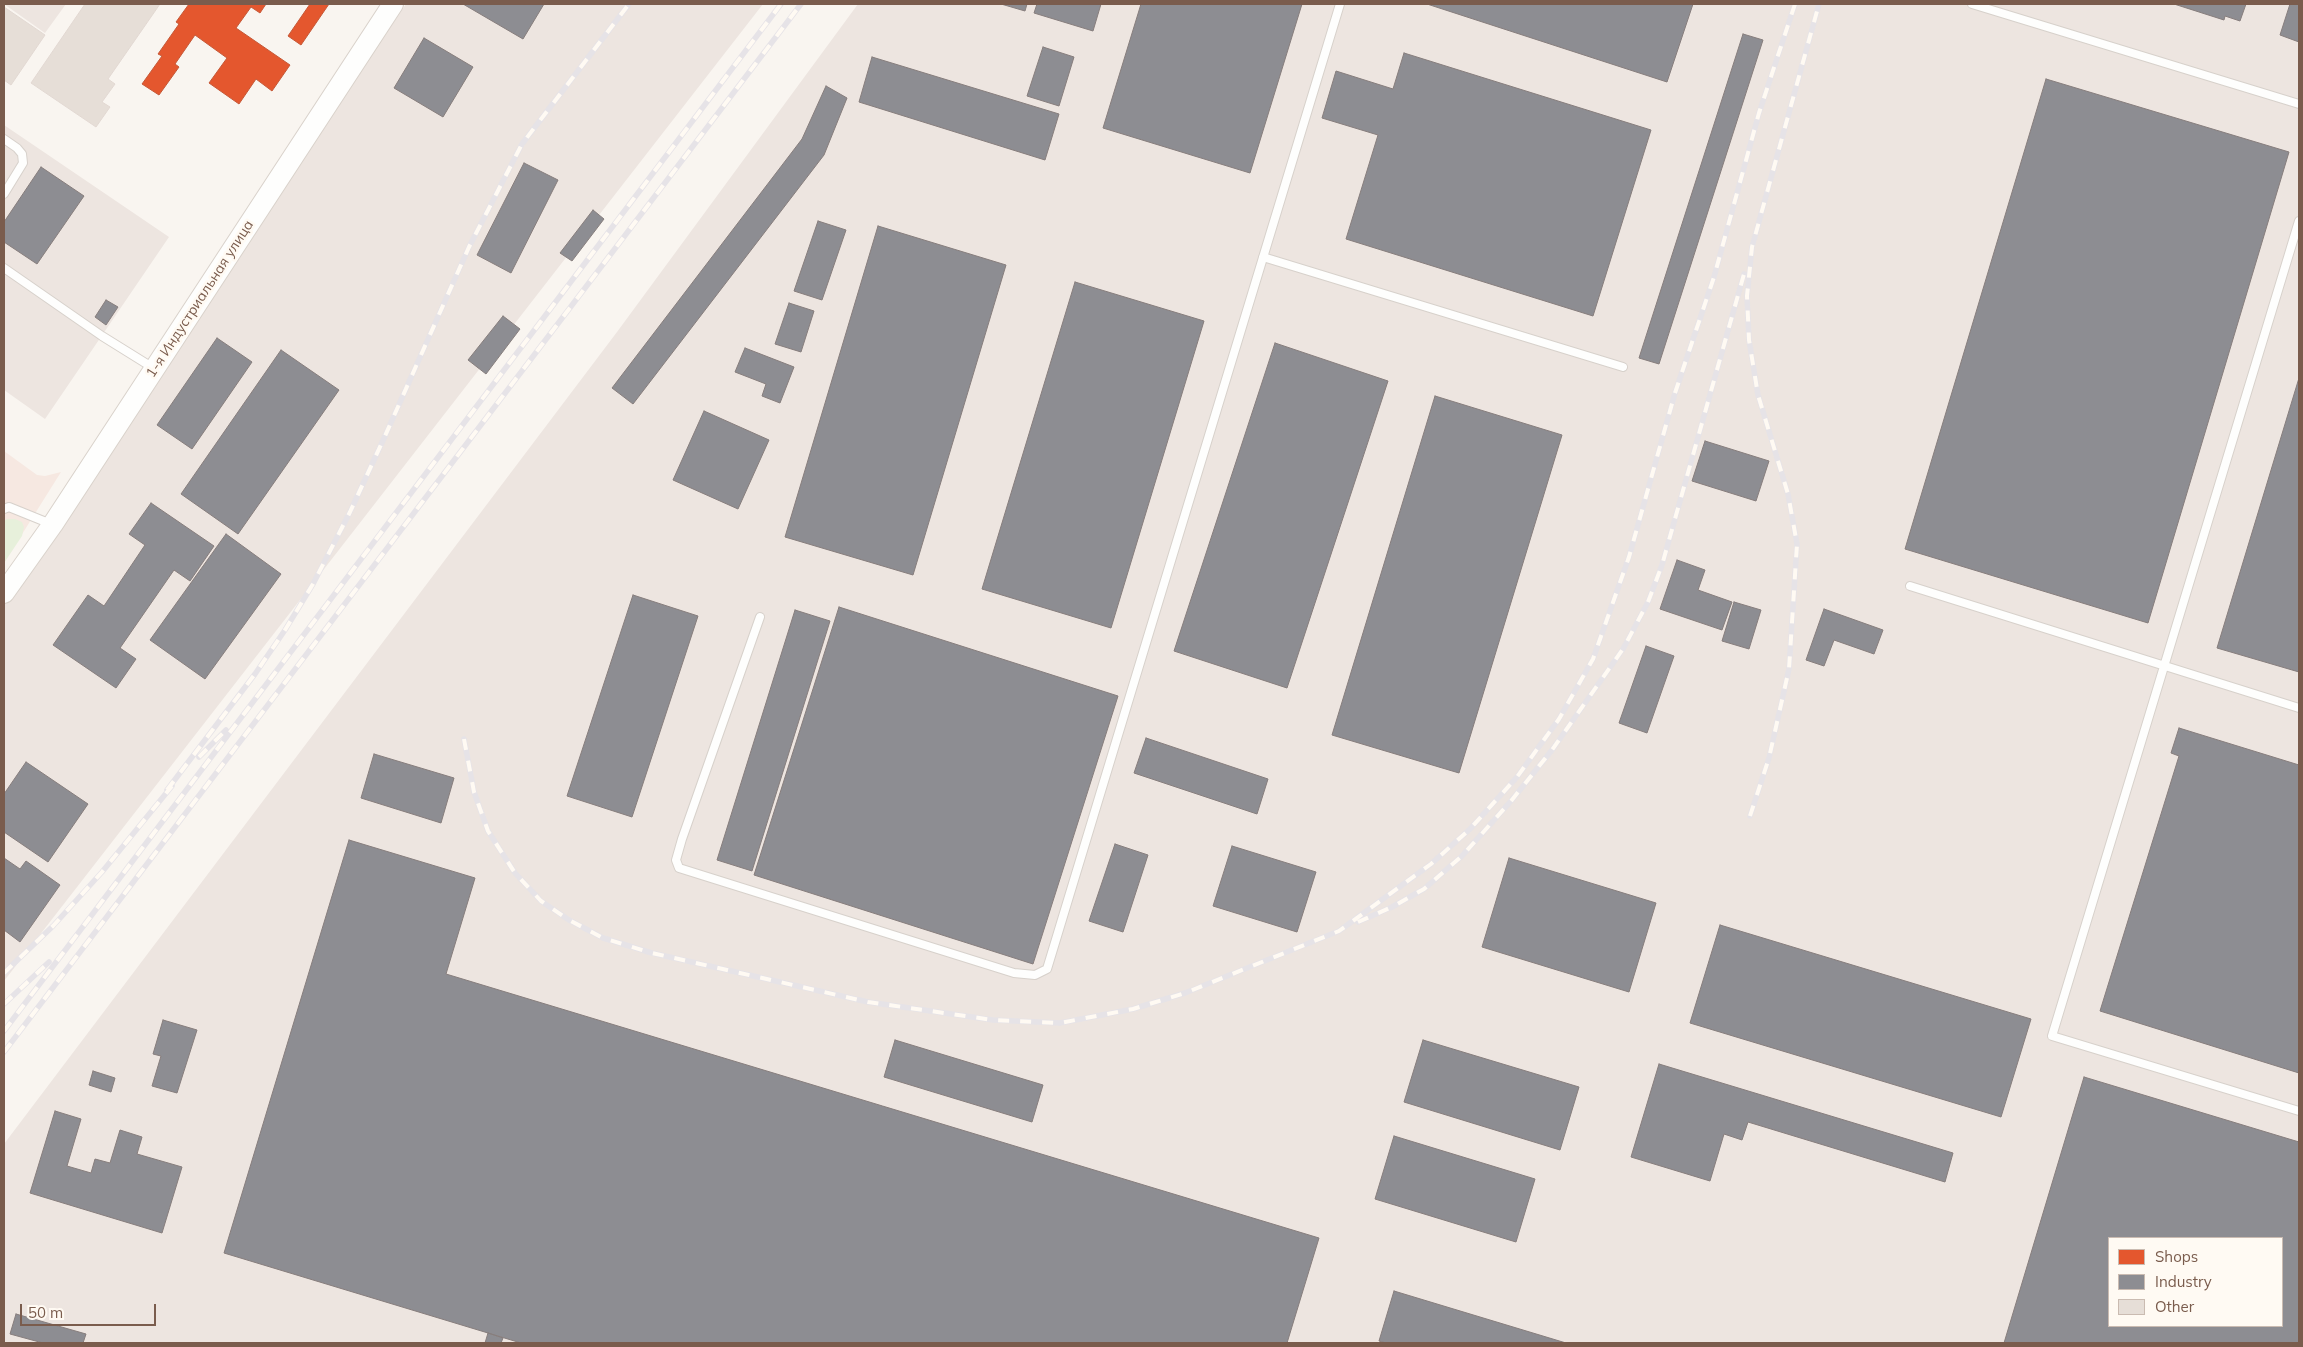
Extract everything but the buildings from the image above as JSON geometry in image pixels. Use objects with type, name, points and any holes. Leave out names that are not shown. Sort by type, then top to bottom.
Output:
[{"type":"main road","name":"1-я Индустриальная улица","points":[[4,593],[53,524],[393,4]]},
{"type":"lane","points":[[760,617],[682,839],[676,860],[679,868],[1014,973],[1035,975],[1046,969],[1340,4]]},
{"type":"lane","points":[[1972,4],[2299,104]]},
{"type":"lane","points":[[4,139],[22,154],[23,163],[4,194]]},
{"type":"lane","points":[[2299,221],[2052,1036],[2299,1111]]},
{"type":"lane","points":[[1263,257],[1623,367]]},
{"type":"lane","points":[[4,268],[102,336],[154,369]]},
{"type":"lane","points":[[4,509],[9,507],[53,524]]},
{"type":"lane","points":[[1910,586],[2299,708]]},
{"type":"shaded area","points":[[4,4],[66,4],[45,33]]},
{"type":"shaded area","points":[[406,4],[763,4],[4,981],[4,603]]},
{"type":"shaded area","points":[[858,4],[2299,4],[2299,1343],[4,1343],[4,1144],[617,332]]},
{"type":"shaded area","points":[[4,125],[169,237],[45,419],[4,390]]},
{"type":"shaded area","points":[[4,451],[37,475],[45,476],[61,472],[4,563]]},
{"type":"green space","points":[[15,519],[22,522],[24,527],[22,536],[4,563],[4,521]]},
{"type":"railway","points":[[167,790],[255,674],[313,584],[350,512],[469,247],[522,144],[629,4]]},
{"type":"railway","points":[[4,1031],[781,4]]},
{"type":"railway","points":[[4,1052],[801,4]]},
{"type":"railway","points":[[464,739],[474,792],[488,831],[515,873],[541,901],[569,920],[603,938],[652,953],[868,1002],[993,1020],[1060,1023],[1133,1009],[1185,993],[1339,931],[1431,864],[1470,829],[1517,777],[1559,719],[1593,659],[1629,557],[1675,393],[1714,277],[1759,113],[1795,4]]},
{"type":"railway","points":[[1750,816],[1769,758],[1789,669],[1797,544],[1788,494],[1758,395],[1749,340],[1747,296],[1752,247],[1819,4]]},
{"type":"railway","points":[[1358,922],[1392,907],[1424,889],[1462,856],[1511,801],[1552,750],[1623,649],[1648,602],[1662,565],[1744,274]]},
{"type":"railway","points":[[199,757],[226,730]]},
{"type":"railway","points":[[4,973],[53,926],[102,872],[172,786]]},
{"type":"railway","points":[[4,1004],[49,962]]}]
